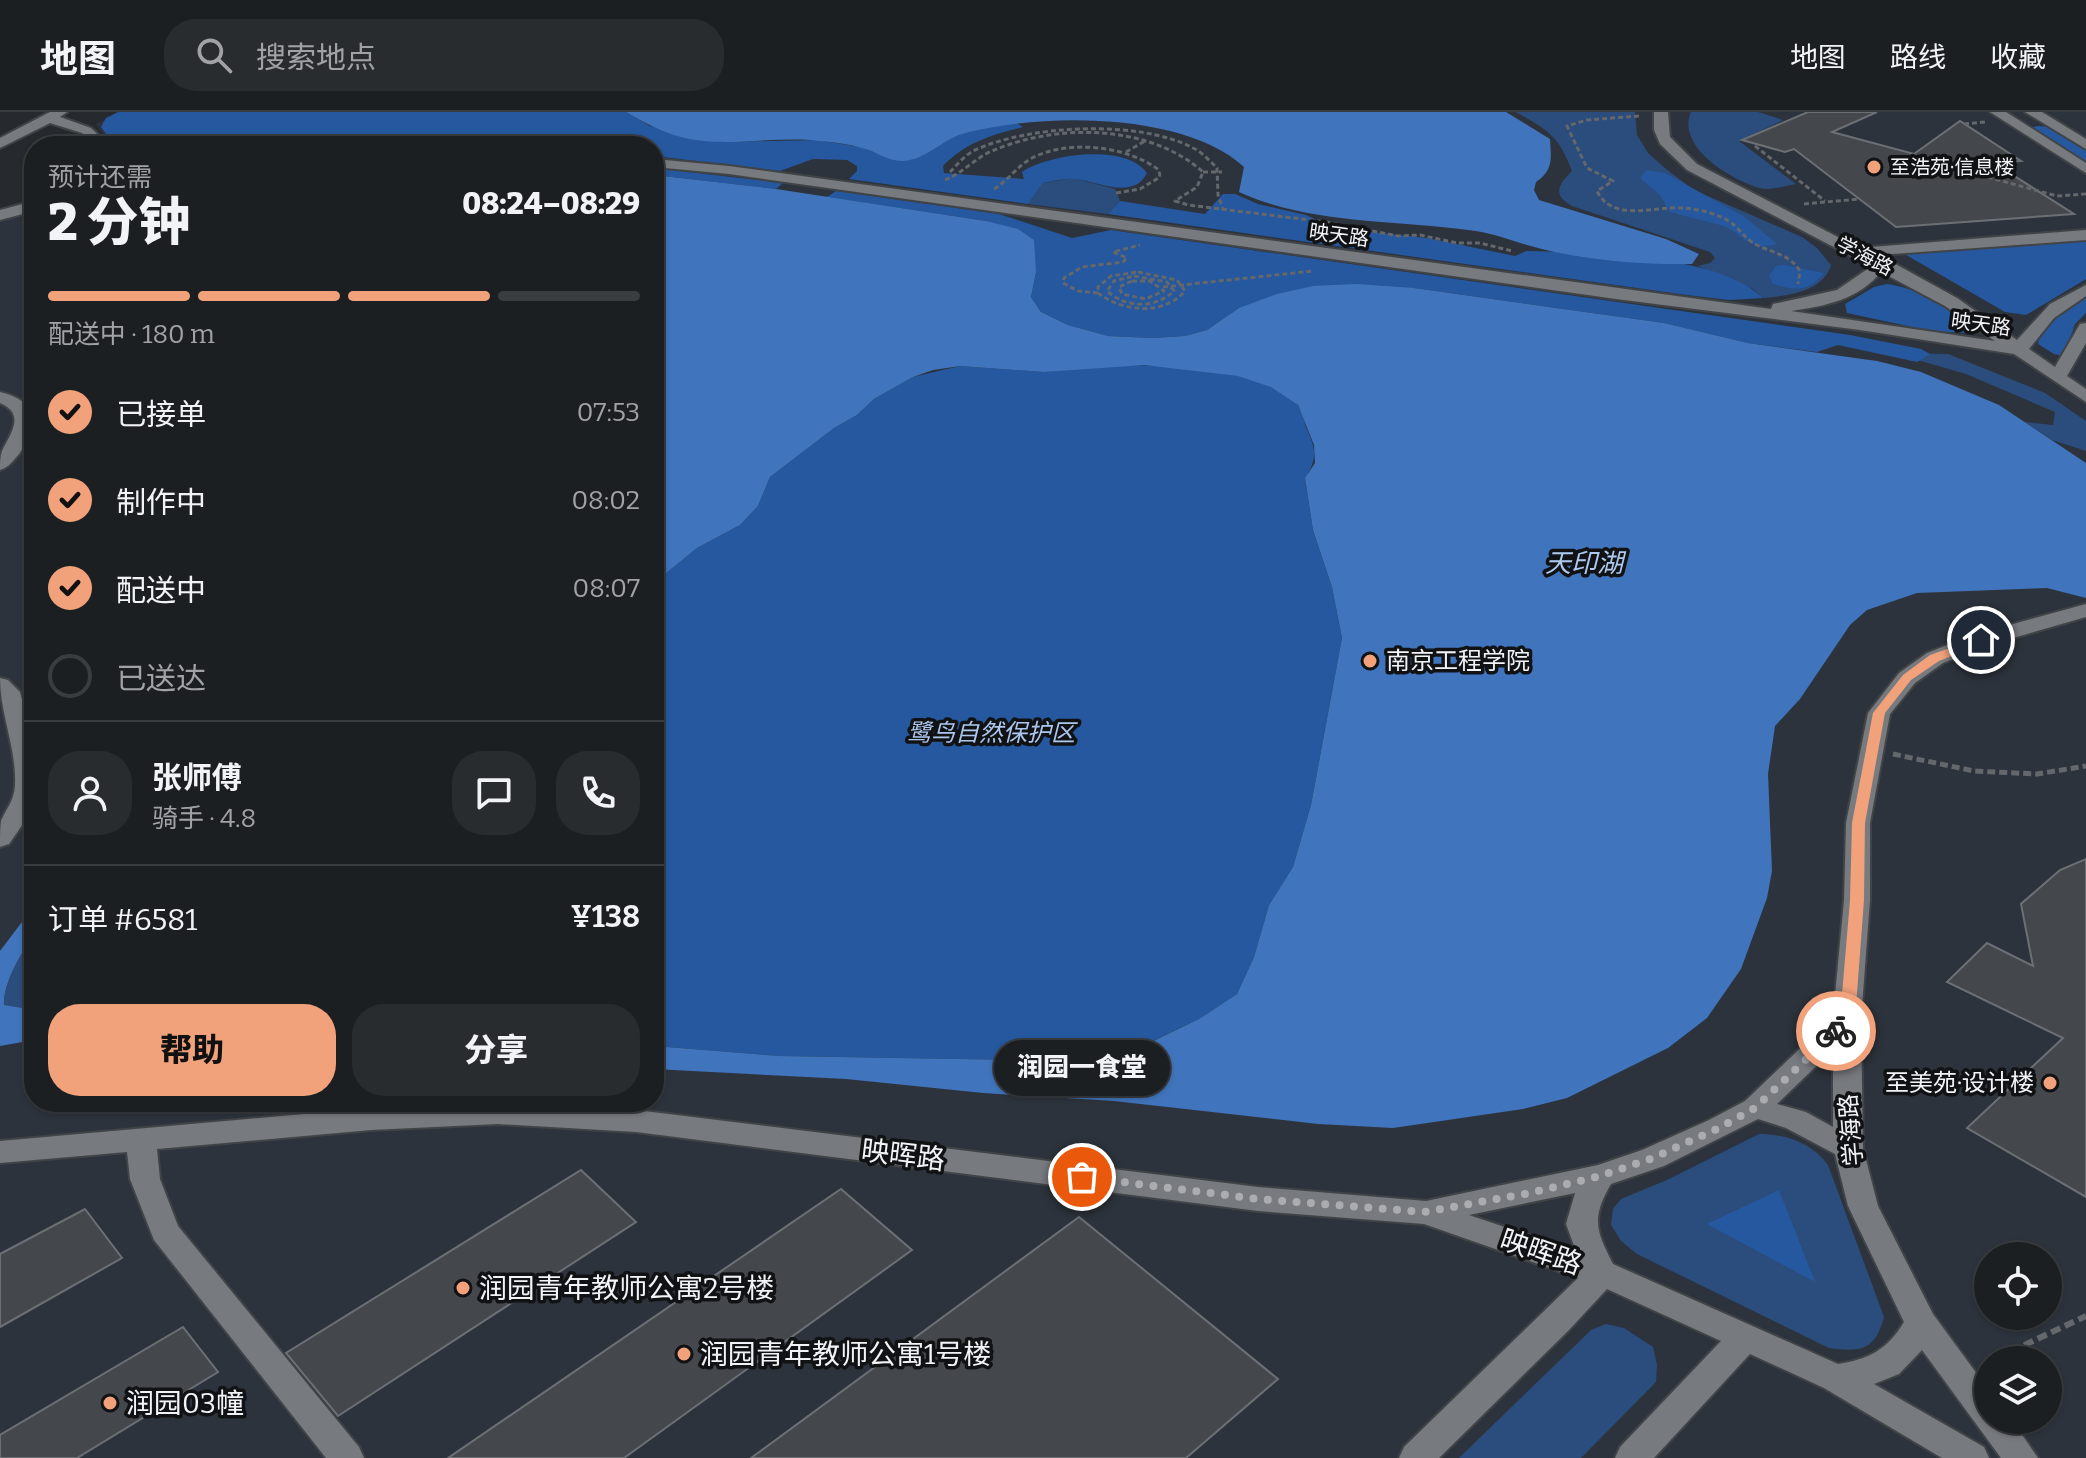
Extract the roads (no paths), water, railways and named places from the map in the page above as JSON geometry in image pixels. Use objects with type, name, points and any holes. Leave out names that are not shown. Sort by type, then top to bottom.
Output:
[{"type":"street","name":"学海路","points":[[1661,112],[1659,126],[1663,138],[1672,152],[1692,167],[1951,302],[2086,397]]},
{"type":"street","points":[[1997,112],[2086,169]]},
{"type":"street","points":[[2032,112],[2086,145]]},
{"type":"street","points":[[0,144],[54,115],[93,136]]},
{"type":"street","points":[[2014,123],[2047,121]]},
{"type":"street","name":"映天路","points":[[664,164],[789,178],[1860,325],[2019,350]]},
{"type":"street","points":[[0,215],[24,209]]},
{"type":"street","points":[[1748,312],[1834,298],[1867,281],[1874,271],[1867,256],[2086,235]]},
{"type":"street","points":[[2019,350],[2028,333],[2045,315],[2086,290]]},
{"type":"street","points":[[1834,298],[1832,305],[1839,315],[1860,325]]},
{"type":"street","points":[[2058,377],[2086,328]]},
{"type":"street","points":[[0,397],[18,406],[24,421]]},
{"type":"street","points":[[0,464],[24,431]]},
{"type":"street","name":"学海路","points":[[1974,1396],[1921,1323],[1863,1206],[1848,1148],[1847,1020],[1857,900],[1858,823],[1879,713],[1907,678],[1935,658],[1981,640],[2082,615]]},
{"type":"street","points":[[0,685],[9,692],[24,766]]},
{"type":"street","points":[[0,839],[19,814],[24,801]]},
{"type":"street","points":[[1425,1212],[1600,1176],[1653,1158],[1755,1108],[1847,1020]]},
{"type":"street","points":[[1755,1108],[1796,1120],[1848,1148]]},
{"type":"street","name":"映晖路","points":[[0,1152],[371,1119],[498,1113],[636,1121],[1258,1199],[1425,1212],[1602,1273],[1836,1378],[1972,1458]]},
{"type":"street","points":[[141,1141],[145,1179],[165,1232],[347,1458]]},
{"type":"street","points":[[1416,1458],[1558,1321],[1602,1273],[1582,1232],[1582,1205],[1600,1176]]},
{"type":"street","points":[[1836,1378],[1876,1371],[1904,1353],[1921,1323]]},
{"type":"street","points":[[1632,1458],[1744,1338]]},
{"type":"street","points":[[2003,1434],[2021,1458]]},
{"type":"water","points":[[626,112],[1506,112],[1550,139],[1549,168],[1536,182],[1534,190],[1539,200],[1666,239],[1699,254],[1692,264],[1609,260],[1547,250],[1476,231],[1294,210],[1239,192],[1244,167],[1218,149],[1186,136],[1150,127],[1070,120],[994,127],[962,134],[918,158],[902,161],[867,149],[831,142],[716,142],[681,137]]},
{"type":"water","name":"天印湖","points":[[664,176],[776,189],[986,221],[1018,229],[1034,240],[1036,272],[1031,297],[1041,312],[1068,325],[1108,336],[1185,336],[1207,330],[1239,308],[1277,294],[1313,286],[1356,284],[1414,288],[1664,323],[1748,343],[1877,361],[1921,372],[1999,405],[2086,463],[2086,598],[2047,588],[1917,593],[1867,610],[1850,625],[1800,699],[1775,726],[1768,774],[1772,871],[1767,898],[1741,969],[1707,1018],[1668,1048],[1567,1098],[1523,1109],[1393,1128],[1318,1124],[1114,1101],[983,1093],[846,1079],[664,1070],[664,1047],[779,1056],[1024,1060],[1149,1043],[1199,1019],[1237,994],[1254,957],[1269,905],[1293,867],[1311,805],[1342,638],[1332,587],[1313,530],[1305,478],[1315,463],[1314,445],[1298,405],[1271,387],[1238,376],[1144,365],[1044,372],[960,366],[933,370],[913,377],[874,399],[857,415],[834,428],[770,477],[758,506],[740,525],[697,548],[664,575]]},
{"type":"water","points":[[24,919],[24,951],[13,969],[4,1005],[24,1008],[24,1042],[0,1046],[0,951]]},
{"type":"place","name":"至浩苑·信息楼","points":[[1874,167]]},
{"type":"place","name":"南京工程学院","points":[[1370,661]]},
{"type":"place","name":"至美苑·设计楼","points":[[2050,1083]]},
{"type":"place","name":"润园一食堂","points":[[1082,1177]]},
{"type":"place","name":"润园青年教师公寓2号楼","points":[[463,1288]]},
{"type":"place","name":"润园青年教师公寓1号楼","points":[[684,1354]]},
{"type":"place","name":"润园03幢","points":[[110,1403]]},
{"type":"park label","name":"鹭鸟自然保护区","points":[[991,733]]}]
